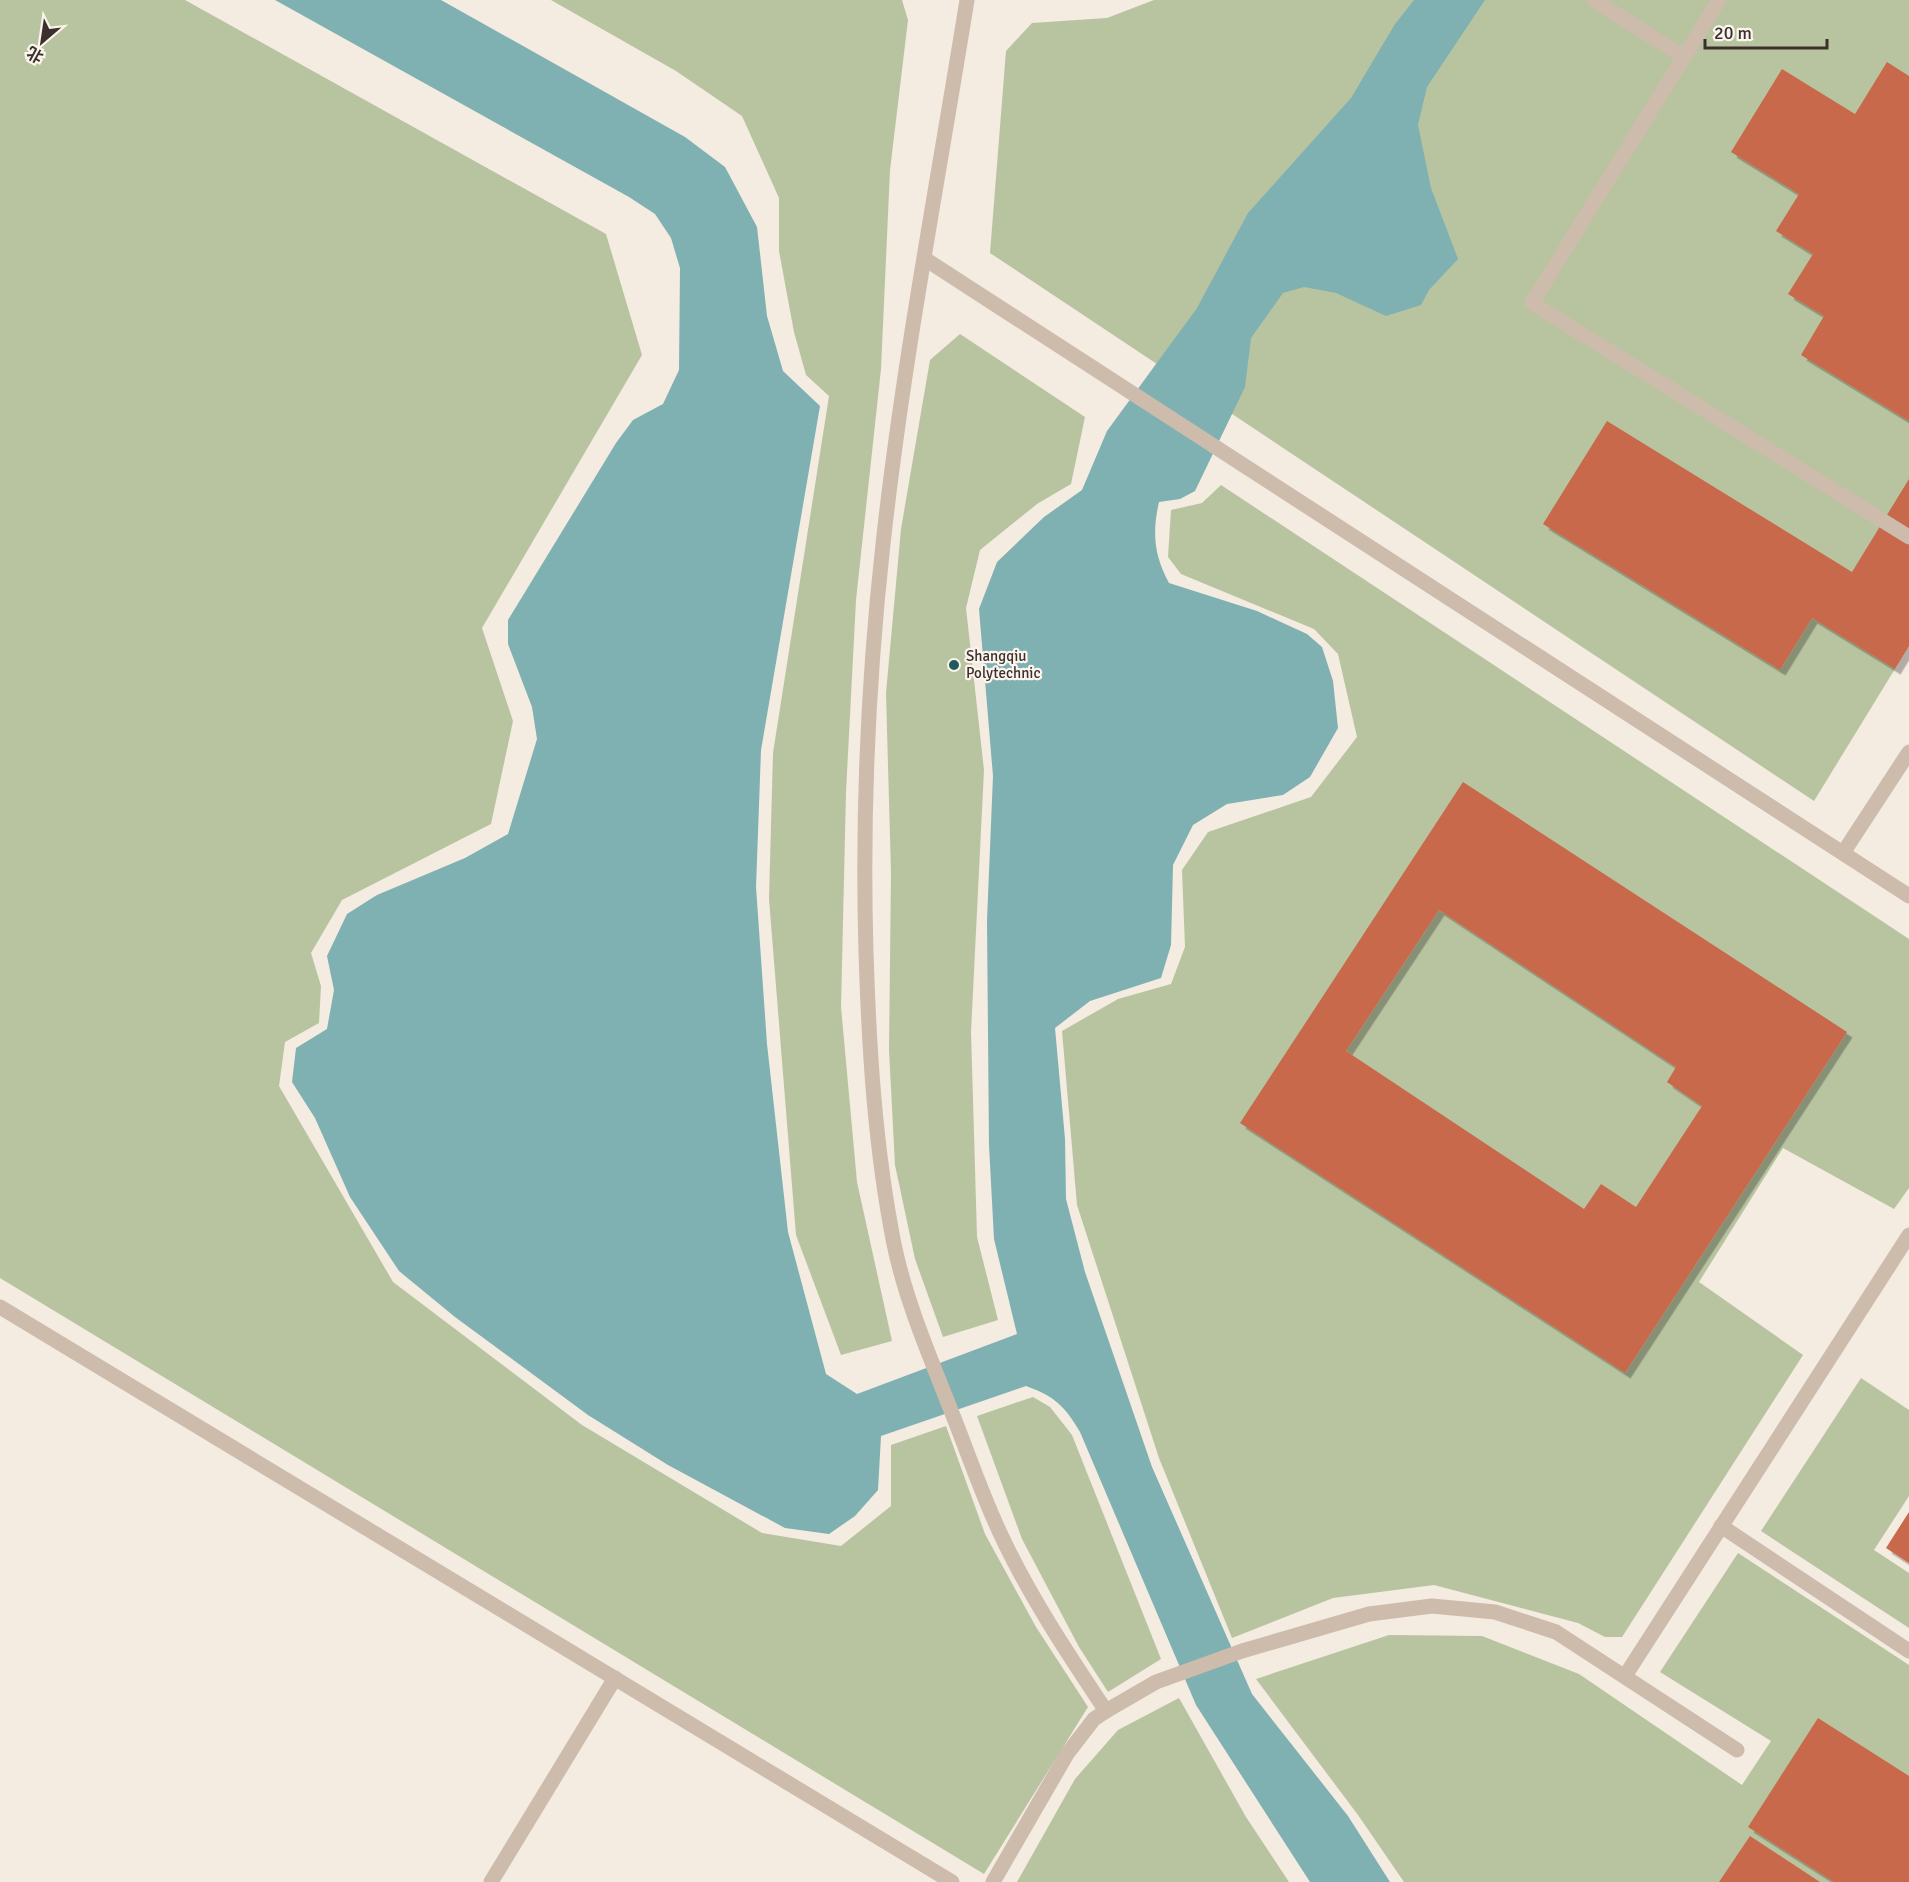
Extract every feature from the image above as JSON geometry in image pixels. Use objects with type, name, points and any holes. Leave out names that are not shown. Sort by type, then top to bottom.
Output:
[{"type":"lane","points":[[967,0],[900,414],[883,543],[870,681],[865,905],[868,1028],[877,1142],[895,1249],[925,1345],[965,1445],[1002,1536],[1054,1633],[1106,1711]]},
{"type":"lane","points":[[1594,0],[1684,57]]},
{"type":"lane","points":[[1719,0],[1532,303],[1909,537]]},
{"type":"lane","points":[[925,259],[1909,896]]},
{"type":"lane","points":[[1843,853],[1909,752]]},
{"type":"lane","points":[[1625,1676],[1909,1235]]},
{"type":"lane","points":[[0,1307],[952,1882]]},
{"type":"lane","points":[[1721,1527],[1909,1651]]},
{"type":"lane","points":[[993,1882],[1068,1754],[1094,1719],[1156,1682],[1242,1651],[1369,1614],[1432,1605],[1495,1612],[1556,1632],[1737,1750]]},
{"type":"lane","points":[[491,1882],[615,1678]]},
{"type":"green space","points":[[0,0],[185,0],[606,234],[642,355],[482,628],[513,721],[491,824],[342,900],[311,953],[321,986],[319,1023],[285,1042],[279,1086],[393,1282],[582,1425],[762,1533],[841,1546],[891,1506],[891,1445],[946,1426],[985,1534],[1036,1627],[1088,1707],[984,1874],[0,1278]]},
{"type":"green space","points":[[551,0],[902,0],[908,20],[890,170],[881,369],[856,600],[846,792],[841,1007],[857,1182],[892,1341],[841,1355],[796,1235],[769,899],[773,753],[829,396],[806,375],[794,332],[779,251],[779,198],[742,116],[676,71]]},
{"type":"green space","points":[[1154,0],[1909,0],[1909,646],[1814,801],[990,253],[1006,51],[1032,23],[1107,18]]},
{"type":"green space","points":[[960,334],[1085,417],[1071,484],[1037,504],[980,550],[966,608],[984,770],[971,1032],[977,1237],[998,1320],[943,1337],[915,1259],[895,1165],[889,1050],[891,873],[886,693],[901,529],[930,360]]},
{"type":"green space","points":[[1221,485],[1909,939],[1909,1188],[1894,1209],[1783,1148],[1699,1282],[1803,1355],[1622,1637],[1605,1637],[1578,1623],[1434,1585],[1333,1598],[1232,1638],[1159,1458],[1077,1205],[1062,1031],[1118,999],[1171,984],[1185,947],[1182,870],[1208,832],[1311,797],[1357,737],[1338,654],[1314,629],[1181,574],[1168,557],[1171,510],[1202,503]]},
{"type":"green space","points":[[1861,1378],[1909,1410],[1909,1496],[1874,1550],[1909,1573],[1909,1628],[1761,1531]]},
{"type":"green space","points":[[1033,1397],[1050,1407],[1072,1435],[1161,1659],[1108,1692],[1079,1647],[1022,1539],[977,1416]]},
{"type":"green space","points":[[1738,1553],[1909,1665],[1909,1882],[1404,1882],[1358,1815],[1256,1679],[1389,1635],[1482,1636],[1579,1674],[1742,1785],[1771,1741],[1660,1672]]},
{"type":"green space","points":[[1179,1698],[1246,1817],[1289,1882],[1017,1882],[1075,1779],[1118,1730]]},
{"type":"water","points":[[275,0],[441,0],[685,137],[725,167],[757,227],[767,316],[783,371],[820,406],[761,750],[756,887],[767,1044],[788,1232],[826,1374],[857,1394],[1017,1334],[994,1239],[989,1145],[987,920],[993,776],[979,609],[997,562],[1044,517],[1082,490],[1107,431],[1197,308],[1248,213],[1351,98],[1395,24],[1414,0],[1485,0],[1427,87],[1418,125],[1431,188],[1458,259],[1429,290],[1421,305],[1386,316],[1336,293],[1304,287],[1283,293],[1251,338],[1245,387],[1195,491],[1180,499],[1159,502],[1155,534],[1157,553],[1169,583],[1257,611],[1307,634],[1322,647],[1333,681],[1338,728],[1310,777],[1283,795],[1227,804],[1193,825],[1173,865],[1171,945],[1161,978],[1090,1001],[1055,1028],[1065,1139],[1066,1199],[1085,1272],[1152,1467],[1252,1694],[1348,1816],[1390,1882],[1310,1882],[1196,1705],[1080,1432],[1064,1409],[1051,1398],[1026,1386],[881,1436],[878,1490],[855,1516],[829,1534],[785,1528],[668,1465],[588,1415],[455,1317],[399,1271],[350,1197],[315,1118],[292,1082],[296,1048],[327,1029],[334,990],[327,956],[347,914],[377,895],[465,858],[508,834],[537,739],[532,707],[508,644],[508,620],[616,443],[633,420],[663,404],[679,370],[680,268],[671,238],[655,214],[629,197]]},
{"type":"building","points":[[1887,62],[1909,76],[1909,421],[1801,355],[1824,316],[1788,294],[1813,254],[1776,231],[1799,194],[1731,152],[1782,69],[1855,114]]},
{"type":"building","points":[[1607,421],[1852,572],[1909,479],[1909,646],[1895,669],[1812,618],[1780,670],[1543,524]]},
{"type":"building","points":[[1463,782],[1847,1032],[1625,1373],[1240,1123]],"holes":[[[1439,910],[1676,1067],[1667,1082],[1702,1106],[1636,1207],[1601,1184],[1584,1209],[1346,1051]]]},
{"type":"building","points":[[1909,1512],[1909,1563],[1886,1548]]},
{"type":"building","points":[[1818,1718],[1909,1776],[1909,1882],[1834,1882],[1748,1827]]},
{"type":"building","points":[[1750,1836],[1820,1882],[1719,1882]]},
{"type":"place","name":"Shangqiu Polytechnic","points":[[954,665]]}]
